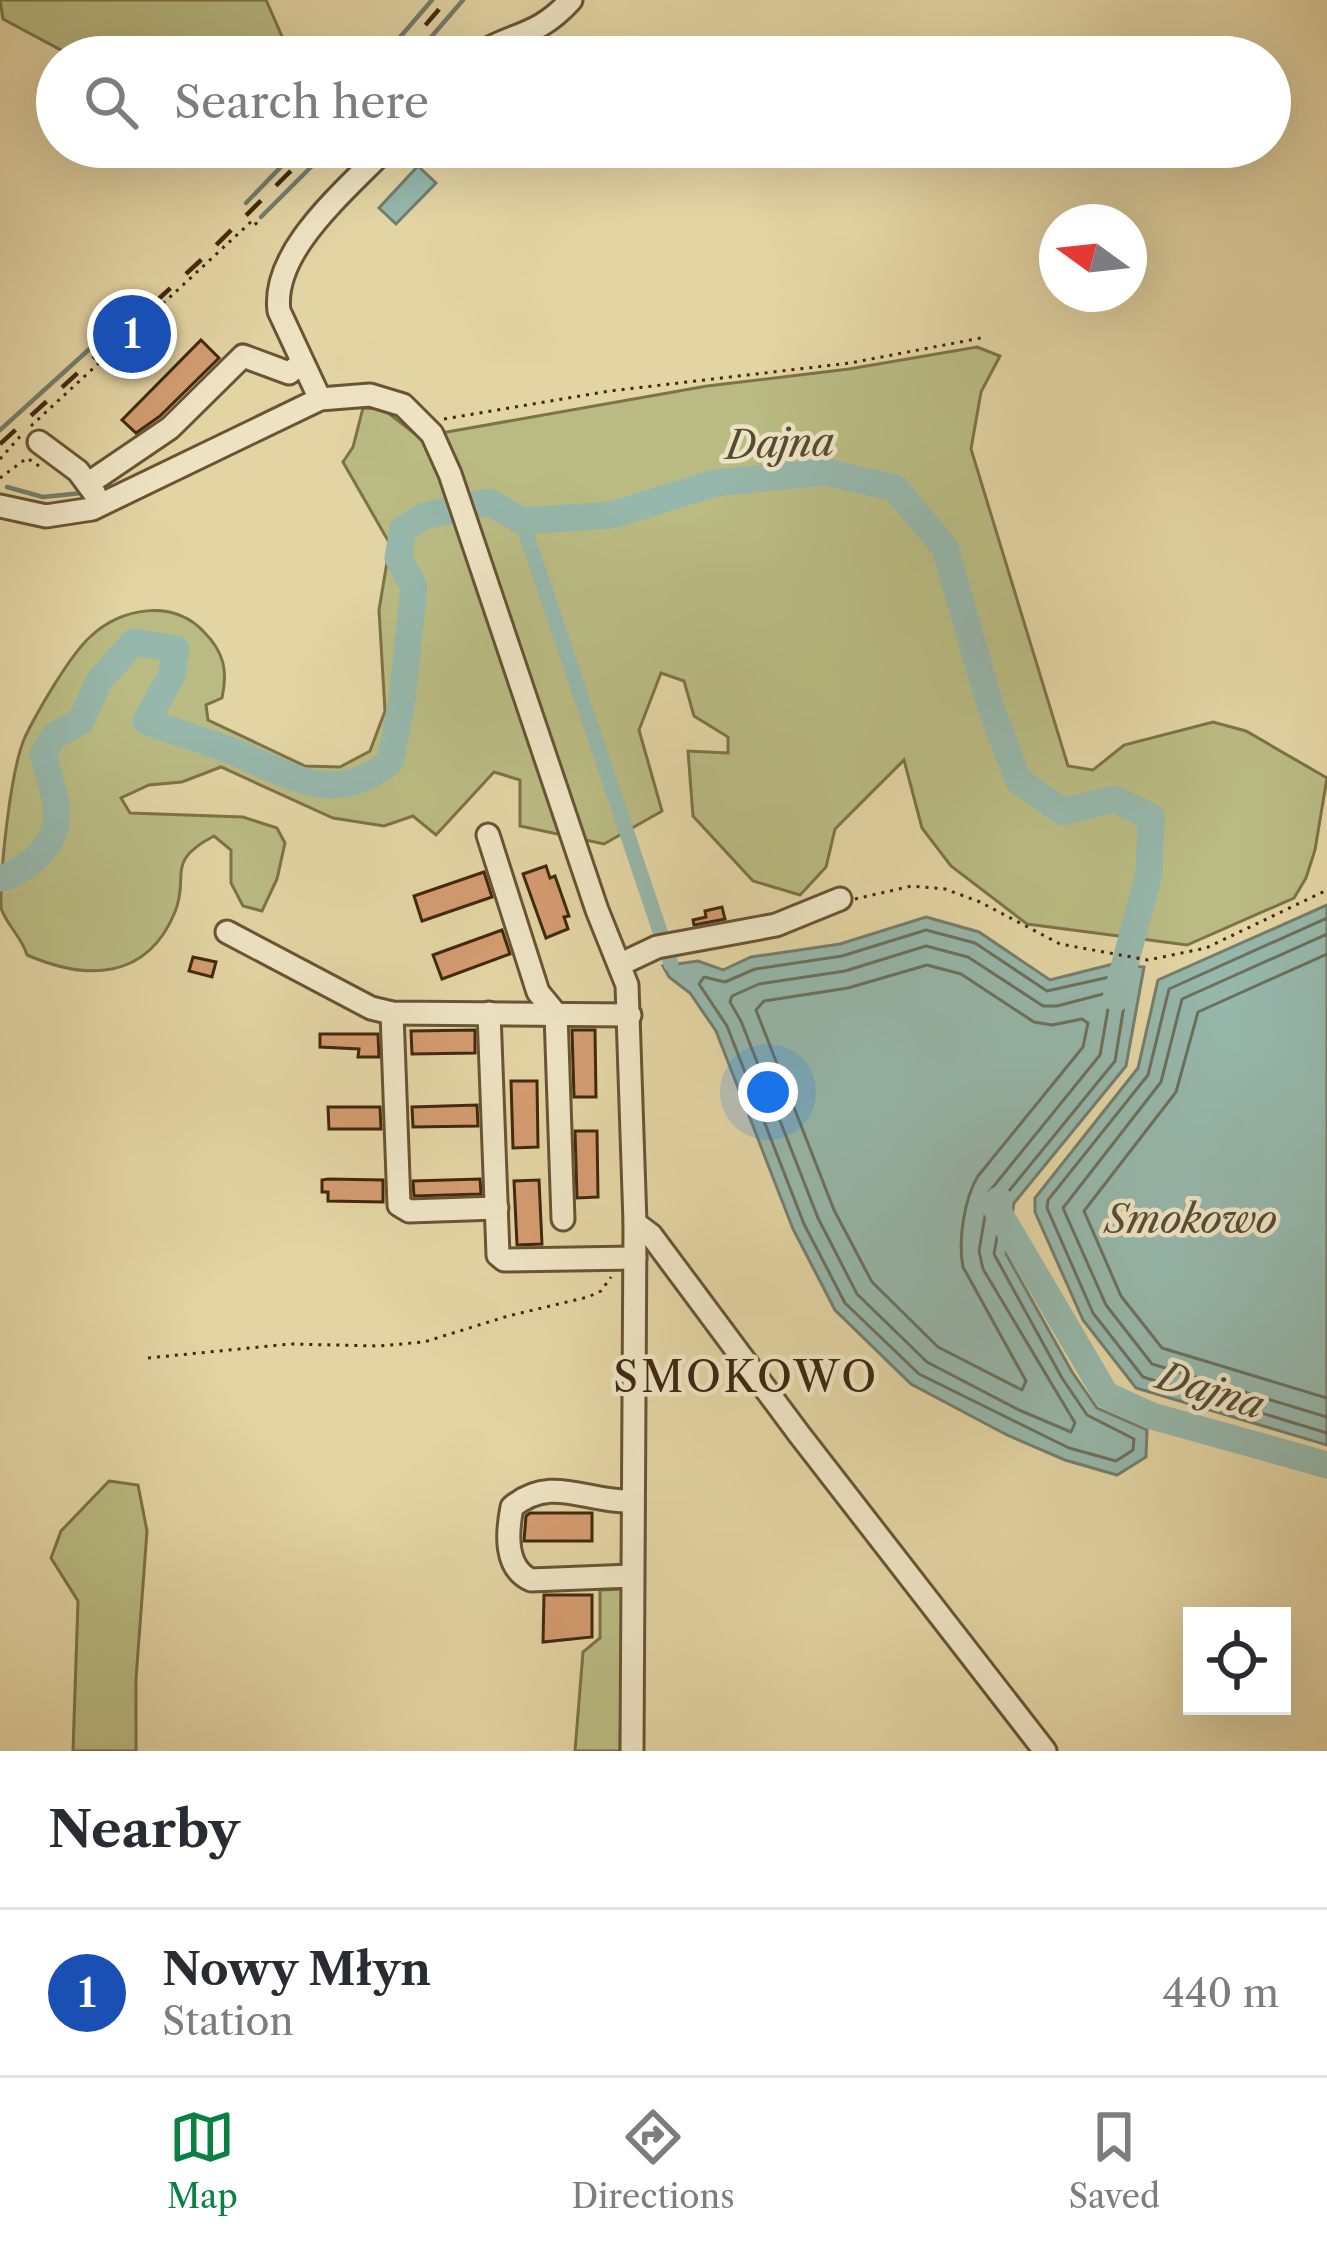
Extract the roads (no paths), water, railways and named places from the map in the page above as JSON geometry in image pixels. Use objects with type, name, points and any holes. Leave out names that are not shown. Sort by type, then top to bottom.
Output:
[{"type":"street","points":[[525,36],[555,19],[572,0]]},
{"type":"street","points":[[320,399],[279,311],[277,296],[282,272],[308,232],[367,168]]},
{"type":"street","points":[[88,483],[170,428],[244,356],[289,373],[302,363]]},
{"type":"street","points":[[0,506],[46,516],[100,506],[320,399],[347,394],[392,400],[424,424],[450,474],[597,910],[621,964],[631,1015],[635,1223],[626,1258],[632,1751]]},
{"type":"street","points":[[39,442],[88,483],[100,506]]},
{"type":"street","points":[[488,835],[538,992],[556,1014],[563,1219]]},
{"type":"street","points":[[621,964],[658,947],[776,925],[839,899]]},
{"type":"street","points":[[227,932],[371,1008],[392,1013],[631,1015]]},
{"type":"street","points":[[392,1013],[399,1205],[409,1211],[497,1208]]},
{"type":"street","points":[[489,1013],[498,1255],[504,1259],[626,1258]]},
{"type":"street","points":[[635,1223],[651,1235],[1046,1751]]},
{"type":"street","points":[[632,1501],[595,1500],[547,1489],[512,1507],[510,1519],[511,1564],[518,1574],[531,1580],[632,1576]]},
{"type":"water","points":[[416,168],[436,183],[396,224],[379,208]]},
{"type":"water","name":"Smokowo","points":[[1327,905],[1327,1445],[1136,1388],[1083,1320],[1035,1212],[1035,1198],[1138,1068],[1158,980]]},
{"type":"water","points":[[926,917],[979,932],[1050,980],[1113,964],[1144,967],[1126,1066],[1014,1203],[1006,1254],[1097,1408],[1147,1430],[1146,1457],[1117,1475],[1065,1460],[1007,1435],[911,1384],[835,1310],[793,1229],[716,1031],[690,993],[663,966],[698,961],[723,970],[751,957],[840,944]]},
{"type":"waterway","points":[[401,36],[432,0]]},
{"type":"waterway","points":[[432,36],[463,0]]},
{"type":"waterway","points":[[246,203],[280,168]]},
{"type":"waterway","points":[[261,217],[310,168]]},
{"type":"waterway","points":[[0,430],[137,306]]},
{"type":"waterway","name":"Dajna","points":[[0,878],[33,860],[52,836],[55,797],[43,754],[54,736],[81,721],[99,681],[134,642],[176,649],[172,675],[146,721],[294,778],[331,785],[350,783],[390,762],[402,701],[414,587],[398,558],[403,529],[424,516],[489,502],[522,521],[612,515],[715,483],[825,472],[895,488],[945,548],[991,708],[1018,780],[1063,812],[1114,799],[1151,817],[1149,873],[1116,998]]},
{"type":"waterway","points":[[104,486],[115,487]]},
{"type":"waterway","points":[[7,487],[43,497],[82,493]]},
{"type":"waterway","points":[[522,521],[671,964]]},
{"type":"waterway","name":"Dajna","points":[[999,1200],[996,1208],[1106,1395],[1152,1416],[1327,1465]]},
{"type":"railway","points":[[416,36],[447,0]]},
{"type":"railway","points":[[0,444],[294,168]]},
{"type":"place","name":"Nowy Młyn","points":[[132,334]]},
{"type":"district","name":"SMOKOWO","points":[[746,1377]]}]
